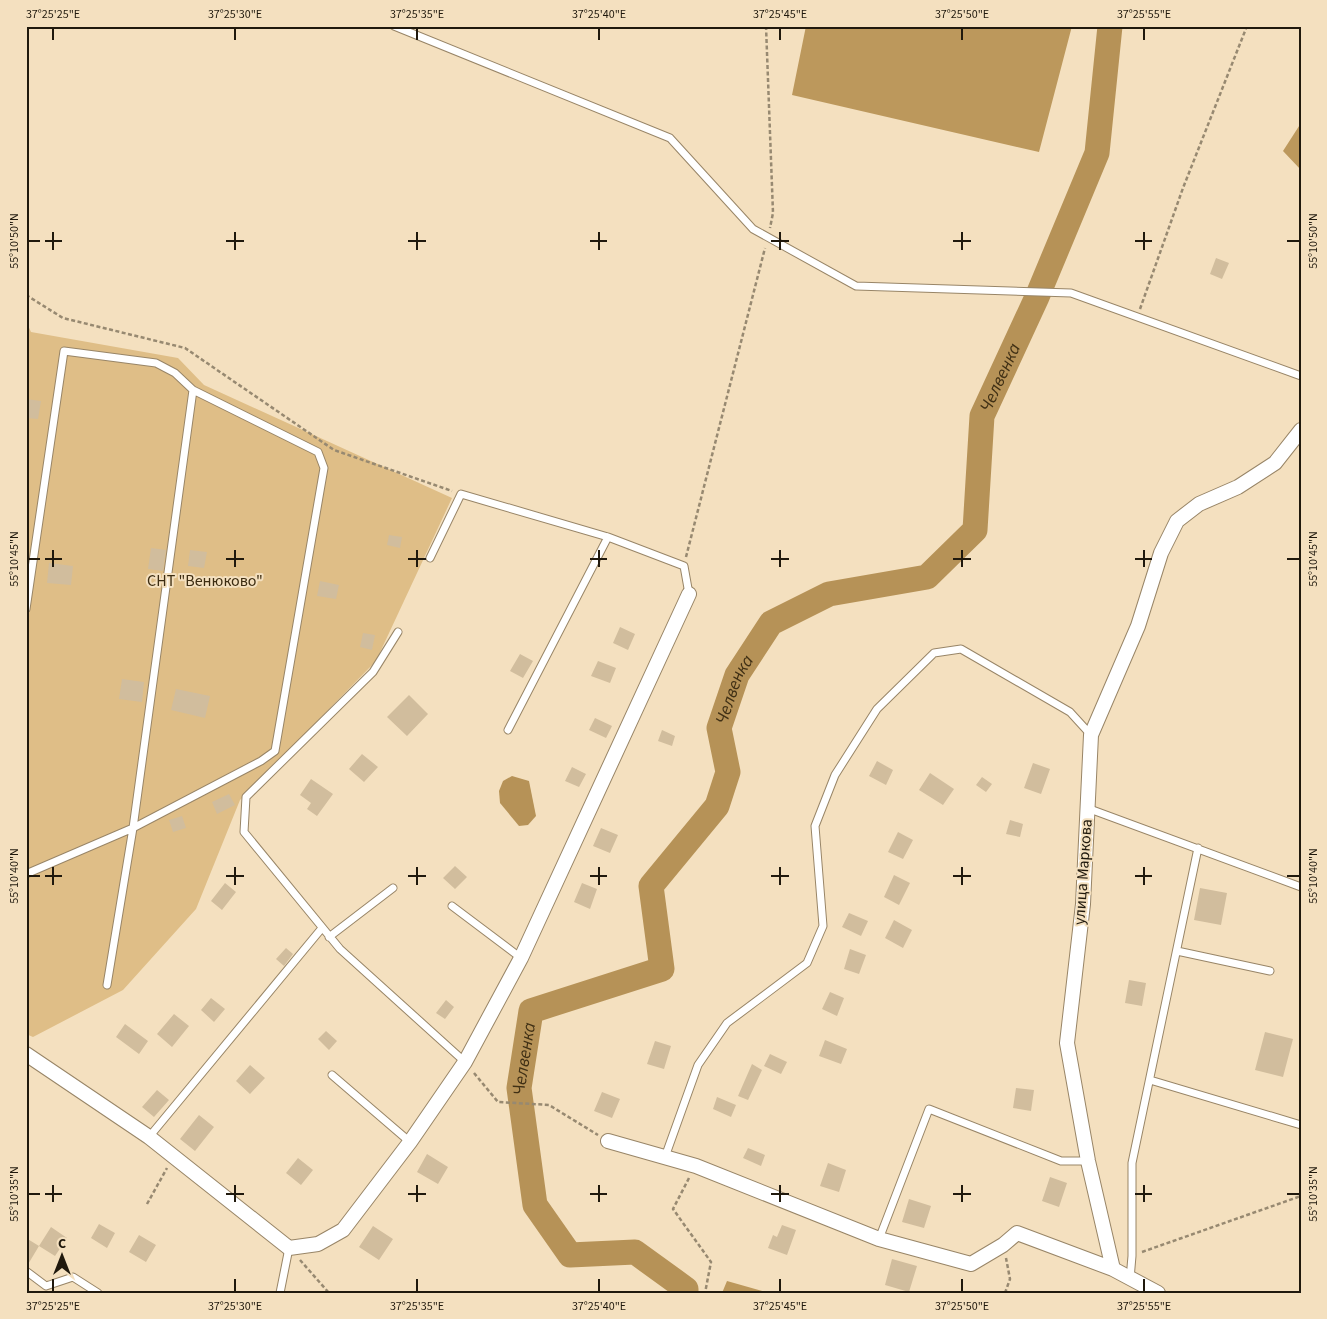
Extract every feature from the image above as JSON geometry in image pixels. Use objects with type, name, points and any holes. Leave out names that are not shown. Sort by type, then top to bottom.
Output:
[{"type":"street","points":[[1087,808],[1091,735],[1138,626],[1161,553],[1177,521],[1199,504],[1238,487],[1275,462],[1301,430]]},
{"type":"street","points":[[26,1054],[149,1137],[173,1158],[289,1248],[318,1244],[343,1230],[410,1142],[465,1062],[521,958],[689,594]]},
{"type":"street","name":"улица Маркова","points":[[1087,808],[1083,904],[1067,1043],[1088,1160],[1113,1269]]},
{"type":"street","points":[[608,1141],[696,1166],[879,1239],[971,1264],[1003,1245],[1017,1233],[1113,1269],[1158,1293]]},
{"type":"lane","points":[[394,26],[670,138],[753,229],[856,286],[1071,293],[1301,376]]},
{"type":"lane","points":[[26,610],[64,352],[156,363],[175,373],[193,390],[318,452],[324,468],[275,751],[261,761],[133,828],[26,874]]},
{"type":"lane","points":[[107,985],[133,828],[193,390]]},
{"type":"lane","points":[[430,558],[460,494],[608,537],[684,566],[689,594]]},
{"type":"lane","points":[[508,730],[608,537]]},
{"type":"lane","points":[[398,632],[373,672],[246,797],[244,832],[329,937],[465,1062]]},
{"type":"lane","points":[[665,1157],[698,1065],[727,1023],[806,963],[823,926],[815,826],[835,775],[877,709],[884,702],[934,654],[961,649],[1070,712],[1091,735]]},
{"type":"lane","name":"улица Маркова","points":[[1087,808],[1301,886]]},
{"type":"lane","points":[[1130,1279],[1132,1256],[1132,1163],[1198,848]]},
{"type":"lane","points":[[329,937],[393,888]]},
{"type":"lane","points":[[452,906],[521,958]]},
{"type":"lane","points":[[149,1137],[322,928]]},
{"type":"lane","points":[[1176,951],[1270,972]]},
{"type":"lane","points":[[332,1074],[410,1142]]},
{"type":"lane","points":[[1150,1080],[1301,1125]]},
{"type":"lane","points":[[879,1239],[929,1109],[1061,1160],[1088,1160]]},
{"type":"lane","points":[[280,1293],[289,1248]]},
{"type":"lane","points":[[26,1272],[46,1286],[73,1277],[98,1293]]},
{"type":"path","points":[[684,566],[774,213],[766,26]]},
{"type":"path","points":[[1137,317],[1183,188],[1247,26]]},
{"type":"path","points":[[26,295],[63,318],[185,348],[334,450],[460,494]]},
{"type":"path","points":[[465,1062],[498,1102],[549,1105],[608,1141]]},
{"type":"path","points":[[146,1204],[173,1158]]},
{"type":"path","points":[[696,1166],[674,1208],[711,1262],[705,1293]]},
{"type":"path","points":[[1132,1256],[1301,1196]]},
{"type":"path","points":[[1003,1245],[1010,1279],[1005,1293]]},
{"type":"path","points":[[289,1248],[329,1293]]},
{"type":"green space","name":"СНТ \"Венюково\"","points":[[26,321],[31,332],[178,358],[204,385],[452,498],[376,661],[240,800],[196,909],[123,990],[33,1037],[26,1034]]},
{"type":"shaded area","points":[[806,26],[1072,26],[1039,152],[792,95]]},
{"type":"shaded area","points":[[1301,123],[1301,170],[1283,151]]},
{"type":"shaded area","points":[[512,776],[529,781],[536,816],[528,825],[519,826],[500,803],[499,791],[503,781]]},
{"type":"shaded area","points":[[727,1281],[769,1293],[722,1293]]},
{"type":"building","points":[[1216,258],[1229,263],[1222,279],[1210,274]]},
{"type":"building","points":[[26,399],[41,401],[38,419],[26,418]]},
{"type":"building","points":[[389,535],[402,537],[400,548],[387,545]]},
{"type":"building","points":[[151,548],[166,550],[163,571],[148,569]]},
{"type":"building","points":[[190,550],[207,552],[204,568],[188,566]]},
{"type":"building","points":[[49,563],[73,566],[71,585],[47,583]]},
{"type":"building","points":[[320,581],[339,585],[336,599],[317,596]]},
{"type":"building","points":[[620,627],[635,634],[628,650],[613,643]]},
{"type":"building","points":[[363,633],[375,635],[372,650],[360,647]]},
{"type":"building","points":[[520,654],[533,661],[523,678],[510,671]]},
{"type":"building","points":[[598,661],[616,668],[610,683],[591,676]]},
{"type":"building","points":[[122,679],[144,682],[142,702],[119,699]]},
{"type":"building","points":[[176,689],[210,696],[205,718],[171,710]]},
{"type":"building","points":[[409,695],[428,714],[407,736],[387,717]]},
{"type":"building","points":[[595,718],[612,726],[606,738],[589,730]]},
{"type":"building","points":[[662,730],[675,736],[672,746],[658,741]]},
{"type":"building","points":[[362,754],[378,767],[364,782],[349,769]]},
{"type":"building","points":[[877,761],[893,770],[886,785],[869,776]]},
{"type":"building","points":[[1033,763],[1050,769],[1041,794],[1024,788]]},
{"type":"building","points":[[572,767],[586,774],[579,787],[565,781]]},
{"type":"building","points":[[930,773],[954,789],[943,805],[919,790]]},
{"type":"building","points":[[982,777],[992,784],[986,792],[976,785]]},
{"type":"building","points":[[311,779],[333,794],[317,816],[307,809],[311,803],[300,795]]},
{"type":"building","points":[[229,794],[235,805],[217,814],[212,802]]},
{"type":"building","points":[[182,816],[186,828],[173,832],[169,820]]},
{"type":"building","points":[[1010,820],[1023,824],[1020,837],[1006,834]]},
{"type":"building","points":[[601,828],[618,835],[610,853],[593,846]]},
{"type":"building","points":[[898,832],[913,840],[903,859],[888,852]]},
{"type":"building","points":[[455,866],[467,877],[455,889],[443,878]]},
{"type":"building","points":[[894,875],[910,883],[899,905],[884,897]]},
{"type":"building","points":[[225,883],[236,892],[222,910],[211,901]]},
{"type":"building","points":[[582,883],[597,889],[590,909],[574,902]]},
{"type":"building","points":[[1200,888],[1227,893],[1221,925],[1194,920]]},
{"type":"building","points":[[849,913],[868,921],[861,936],[842,927]]},
{"type":"building","points":[[894,920],[912,930],[903,948],[885,938]]},
{"type":"building","points":[[286,948],[293,954],[284,966],[276,959]]},
{"type":"building","points":[[850,949],[866,955],[859,974],[844,969]]},
{"type":"building","points":[[1129,980],[1146,983],[1142,1006],[1125,1003]]},
{"type":"building","points":[[830,992],[844,998],[837,1016],[822,1009]]},
{"type":"building","points":[[211,998],[225,1009],[214,1022],[201,1010]]},
{"type":"building","points":[[446,1000],[454,1007],[445,1019],[436,1013]]},
{"type":"building","points":[[174,1014],[189,1026],[172,1047],[157,1034]]},
{"type":"building","points":[[125,1024],[148,1041],[139,1054],[116,1037]]},
{"type":"building","points":[[326,1031],[337,1041],[329,1050],[318,1039]]},
{"type":"building","points":[[1265,1032],[1293,1039],[1283,1077],[1255,1070]]},
{"type":"building","points":[[825,1040],[847,1049],[841,1064],[819,1056]]},
{"type":"building","points":[[655,1041],[671,1046],[664,1069],[647,1064]]},
{"type":"building","points":[[770,1054],[787,1062],[781,1074],[764,1066]]},
{"type":"building","points":[[752,1064],[762,1070],[748,1100],[738,1096]]},
{"type":"building","points":[[250,1065],[265,1078],[250,1094],[236,1081]]},
{"type":"building","points":[[1016,1088],[1034,1090],[1031,1111],[1013,1108]]},
{"type":"building","points":[[157,1090],[169,1100],[154,1117],[142,1107]]},
{"type":"building","points":[[602,1092],[620,1099],[612,1118],[594,1111]]},
{"type":"building","points":[[717,1097],[736,1105],[731,1117],[713,1109]]},
{"type":"building","points":[[199,1115],[214,1127],[195,1151],[180,1139]]},
{"type":"building","points":[[748,1148],[765,1155],[761,1166],[743,1158]]},
{"type":"building","points":[[427,1154],[448,1167],[438,1184],[417,1172]]},
{"type":"building","points":[[298,1158],[313,1170],[301,1185],[286,1173]]},
{"type":"building","points":[[828,1163],[846,1170],[839,1192],[820,1186]]},
{"type":"building","points":[[1050,1177],[1067,1183],[1059,1207],[1042,1201]]},
{"type":"building","points":[[909,1199],[931,1206],[924,1228],[902,1222]]},
{"type":"building","points":[[99,1224],[115,1233],[107,1248],[91,1238]]},
{"type":"building","points":[[782,1225],[796,1230],[787,1255],[768,1248],[773,1235],[777,1237]]},
{"type":"building","points":[[373,1226],[393,1239],[379,1260],[359,1247]]},
{"type":"building","points":[[51,1227],[67,1238],[55,1256],[39,1246]]},
{"type":"building","points":[[139,1235],[156,1245],[146,1262],[129,1252]]},
{"type":"building","points":[[26,1238],[39,1246],[27,1266],[26,1266]]},
{"type":"building","points":[[892,1259],[917,1266],[909,1292],[885,1285]]},
{"type":"waterway","name":"Челвенка","points":[[686,1293],[686,1289],[635,1252],[570,1255],[535,1205],[519,1088],[531,1011],[662,969],[651,886],[717,806],[728,772],[719,728],[737,675],[771,623],[829,594],[927,577],[975,530],[982,416],[1037,297],[1097,153],[1110,26]]}]
